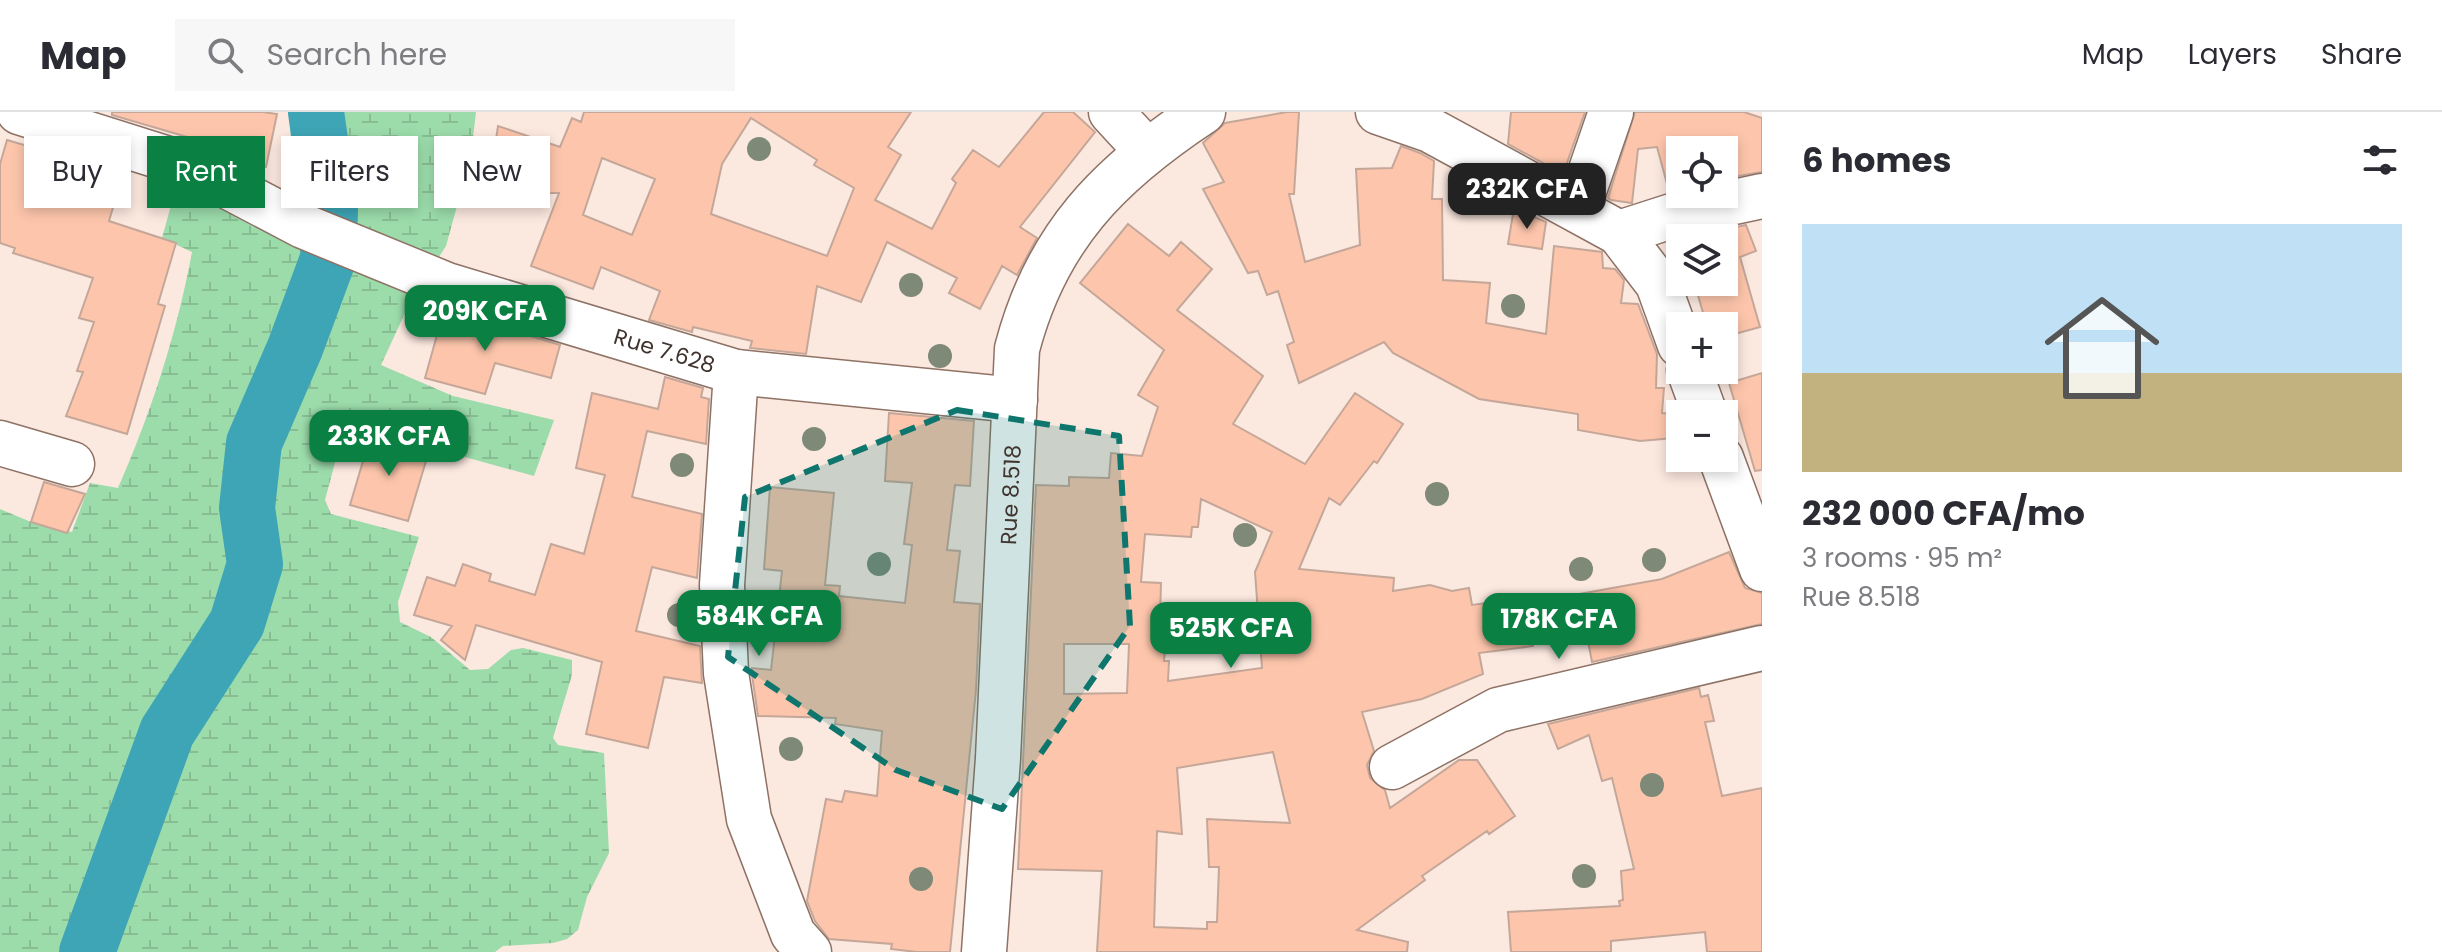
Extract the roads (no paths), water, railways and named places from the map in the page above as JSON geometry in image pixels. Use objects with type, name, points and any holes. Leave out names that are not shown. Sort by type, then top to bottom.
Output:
[{"type":"street","name":"Rue 7.628","points":[[19,112],[187,165],[303,226],[447,285],[736,372],[1015,400]]},
{"type":"street","points":[[1111,112],[1146,150]]},
{"type":"street","name":"Rue 8.518","points":[[984,952],[998,758],[1017,349],[1028,306],[1046,268],[1077,221],[1146,150],[1203,112]]},
{"type":"street","points":[[1378,112],[1430,130],[1619,233],[1658,284],[1668,312]]},
{"type":"street","points":[[1578,208],[1611,112]]},
{"type":"street","points":[[1619,233],[1678,214],[1762,196]]},
{"type":"street","points":[[736,372],[722,585],[726,673],[749,819],[793,934],[809,952]]},
{"type":"street","points":[[0,443],[72,464]]},
{"type":"street","points":[[1726,472],[1762,569]]},
{"type":"street","points":[[1392,767],[1498,710],[1762,648]]},
{"type":"waterway","points":[[87,952],[167,732],[237,623],[255,564],[247,508],[254,443],[295,348],[328,259],[330,211],[316,112]]}]
